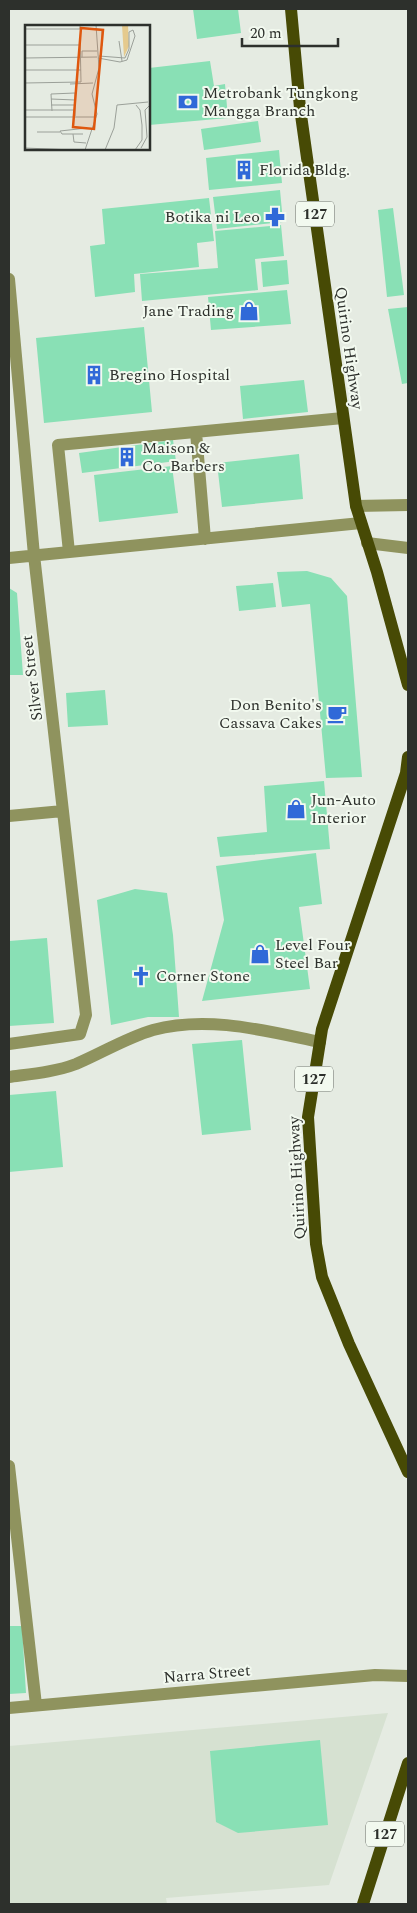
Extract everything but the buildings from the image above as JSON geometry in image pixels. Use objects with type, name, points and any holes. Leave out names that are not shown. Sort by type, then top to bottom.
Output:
[{"type":"main road","name":"Quirino Highway","points":[[291,9],[300,108],[356,506],[408,685]]},
{"type":"main road","name":"Quirino Highway","points":[[408,757],[406,774],[320,1042],[308,1117],[316,1244],[322,1277],[349,1344],[408,1472]]},
{"type":"main road","name":"127","points":[[362,1904],[408,1763]]},
{"type":"street","name":"Silver Street","points":[[9,279],[11,322],[34,555],[86,1015],[80,1034],[9,1044]]},
{"type":"street","points":[[69,552],[58,446],[343,418]]},
{"type":"street","points":[[196,432],[205,539]]},
{"type":"street","points":[[356,506],[408,505]]},
{"type":"street","points":[[9,558],[361,524]]},
{"type":"street","points":[[367,543],[408,548]]},
{"type":"street","points":[[9,816],[63,812]]},
{"type":"street","points":[[9,1077],[62,1068],[132,1037],[155,1030],[179,1026],[197,1024],[249,1028],[320,1042]]},
{"type":"street","points":[[9,1466],[15,1591],[36,1705]]},
{"type":"street","name":"Narra Street","points":[[9,1708],[375,1675],[408,1676]]},
{"type":"shaded area","points":[[388,1713],[329,1885],[166,1898],[167,1904],[9,1904],[9,1746]]},
{"type":"place","name":"Metrobank Tungkong Mangga Branch","points":[[188,102]]},
{"type":"place","name":"Florida Bldg.","points":[[244,170]]},
{"type":"place","name":"Botika ni Leo","points":[[275,217]]},
{"type":"place","name":"Jane Trading","points":[[249,311]]},
{"type":"place","name":"Bregino Hospital","points":[[94,375]]},
{"type":"place","name":"Maison & Co. Barbers","points":[[127,457]]},
{"type":"place","name":"Don Benito's Cassava Cakes","points":[[337,714]]},
{"type":"place","name":"Jun-Auto Interior","points":[[296,809]]},
{"type":"place","name":"Level Four Steel Bar","points":[[260,954]]},
{"type":"place","name":"Corner Stone","points":[[141,976]]}]
